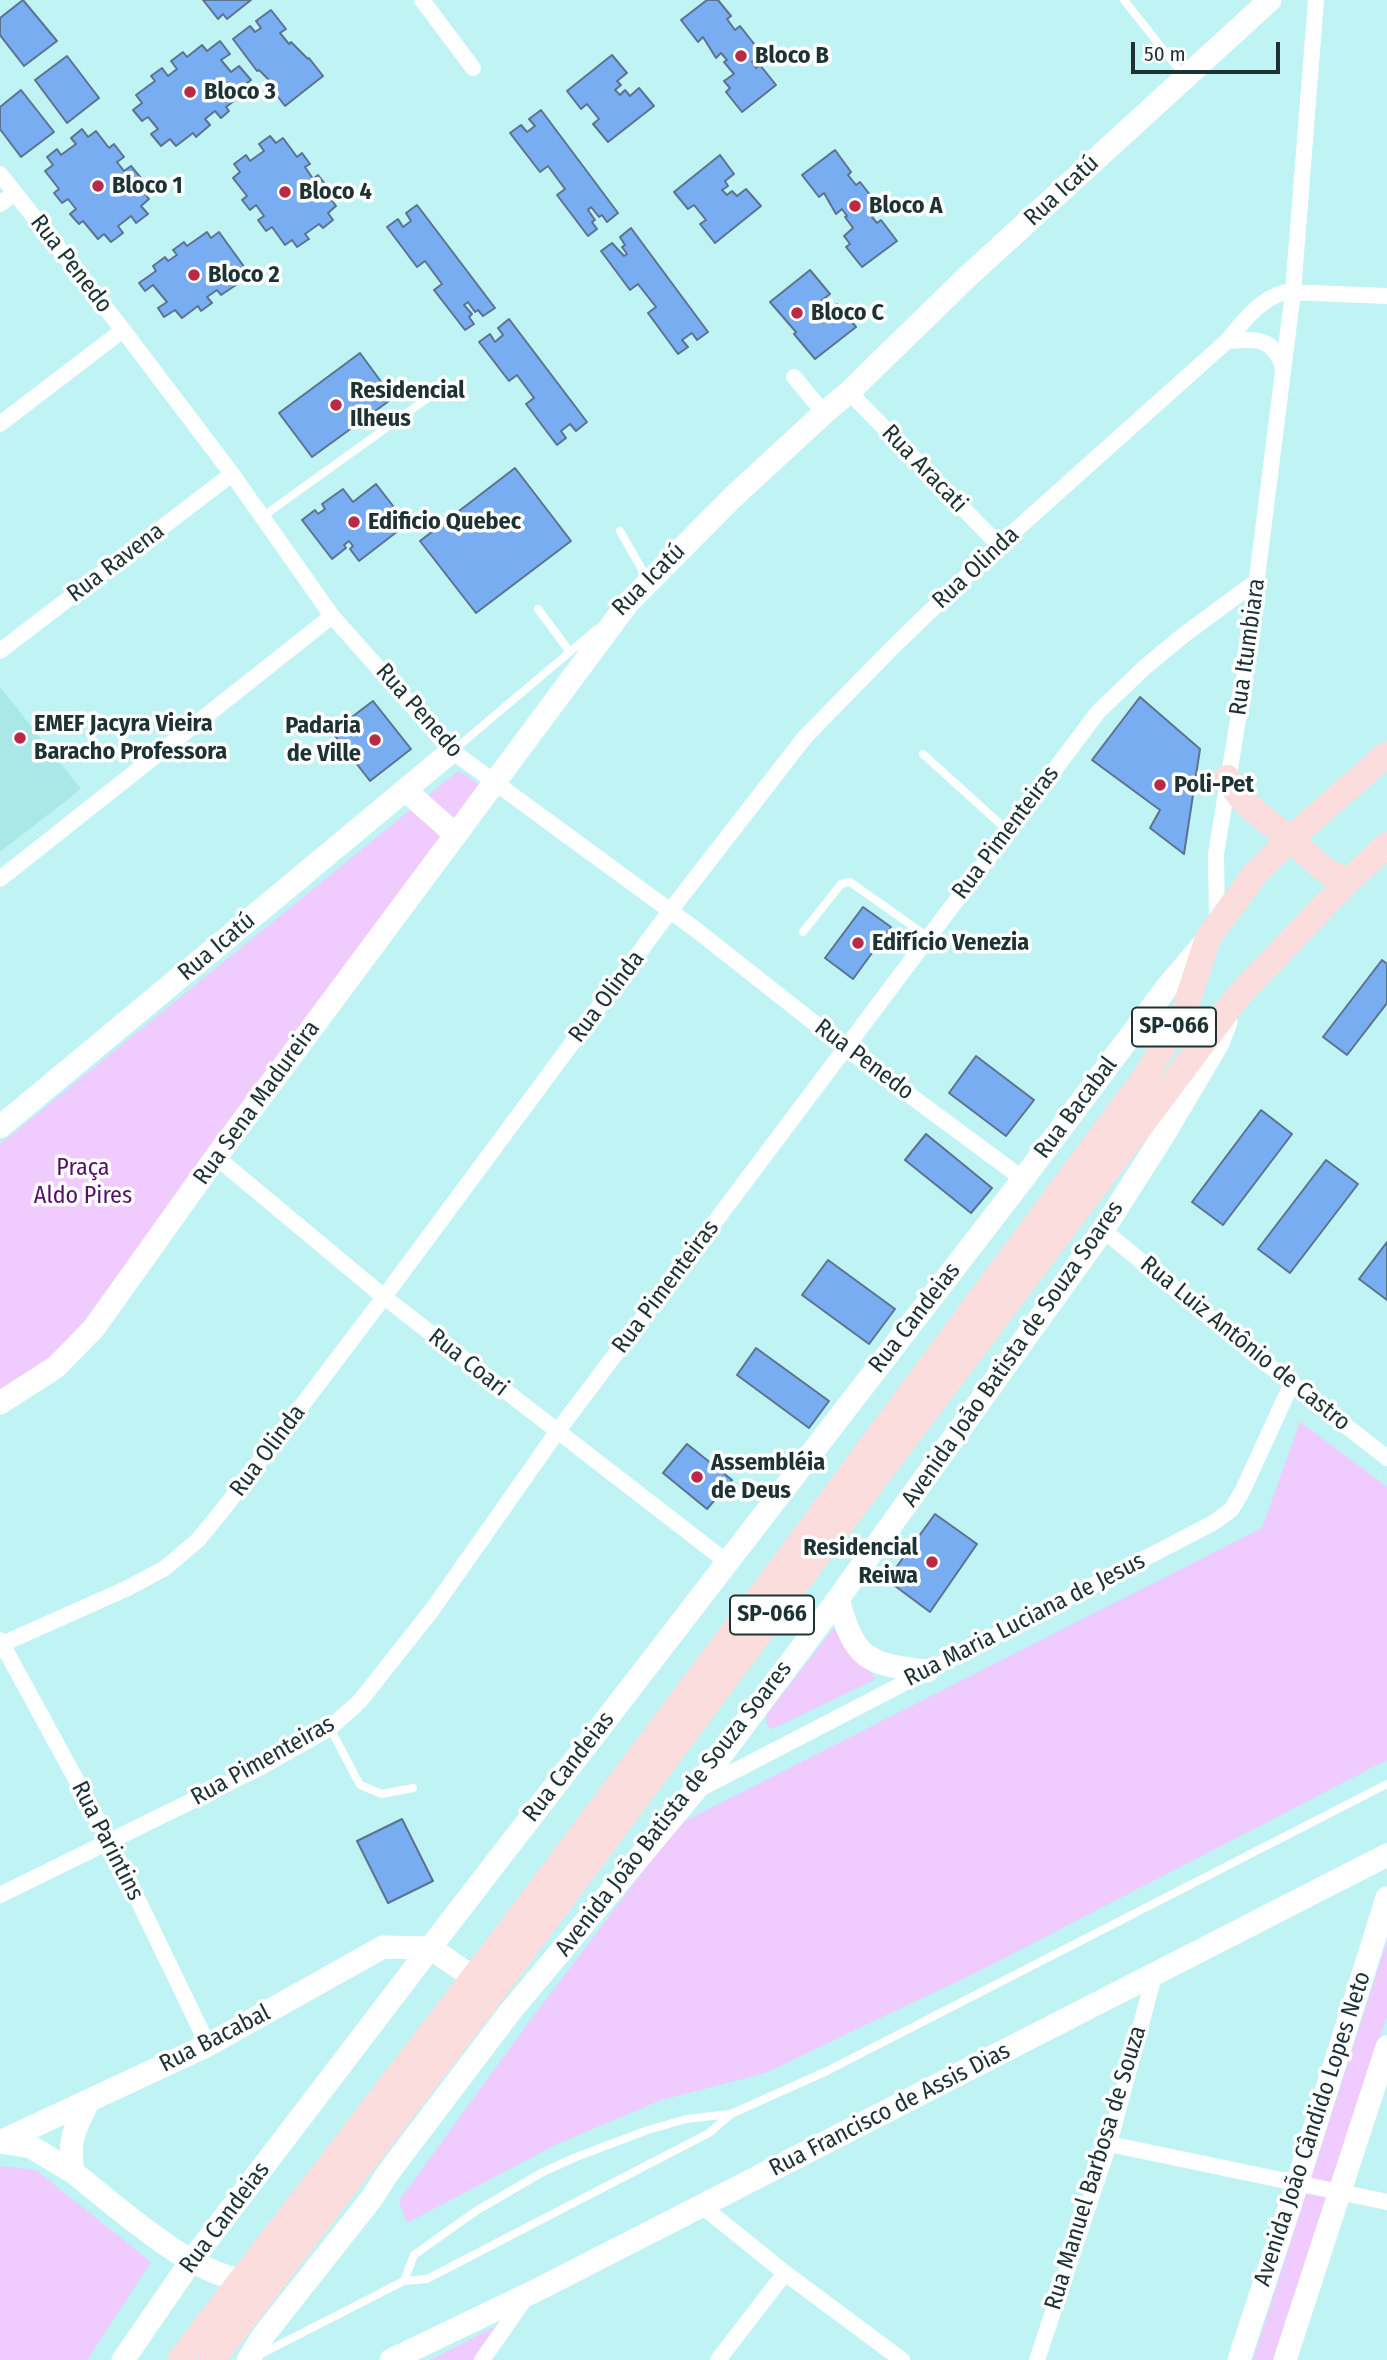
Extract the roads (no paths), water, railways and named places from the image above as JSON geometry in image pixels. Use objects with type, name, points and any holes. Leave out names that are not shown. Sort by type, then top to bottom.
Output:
[{"type":"main road","name":"SP-066","points":[[212,2360],[284,2268],[775,1576],[1145,1077],[1185,1009],[1213,931],[1255,874],[1290,839],[1387,754]]},
{"type":"main road","points":[[1227,778],[1239,798],[1252,810],[1290,839],[1316,865],[1347,882]]},
{"type":"main road","name":"SP-066","points":[[180,2360],[241,2278],[482,1986],[784,1599],[1238,996],[1347,882],[1387,845]]},
{"type":"street","points":[[422,0],[473,68]]},
{"type":"street","name":"Rua Icatú","points":[[628,603],[648,580],[965,279],[1270,0]]},
{"type":"street","points":[[1316,0],[1293,292],[1387,296]]},
{"type":"street","name":"Rua Penedo","points":[[0,174],[124,330],[232,474],[332,616],[452,751],[670,911],[846,1048],[1023,1179]]},
{"type":"street","points":[[0,204],[15,193]]},
{"type":"street","name":"Rua Olinda","points":[[1,1643],[128,1588],[165,1568],[198,1540],[384,1297],[670,911],[805,737],[999,545],[1227,341],[1246,318],[1277,294],[1293,292]]},
{"type":"street","name":"Rua Itumbiara","points":[[1213,931],[1216,854],[1243,688],[1293,292]]},
{"type":"street","points":[[0,424],[124,330]]},
{"type":"street","points":[[1227,341],[1249,339],[1273,347],[1279,355],[1283,369]]},
{"type":"street","points":[[794,377],[824,413]]},
{"type":"street","name":"Rua Aracati","points":[[849,392],[999,545]]},
{"type":"street","name":"Rua Ravena","points":[[1,651],[232,474]]},
{"type":"street","name":"Rua Pimenteiras","points":[[0,1895],[261,1767],[330,1728],[360,1701],[432,1609],[557,1432],[1098,712],[1145,667],[1185,634],[1257,581]]},
{"type":"street","name":"Rua Sena Madureira","points":[[0,1403],[56,1367],[94,1328],[216,1157],[628,603]]},
{"type":"street","points":[[0,879],[332,616]]},
{"type":"street","name":"Rua Icatú","points":[[0,1128],[452,751]]},
{"type":"street","points":[[405,790],[456,835]]},
{"type":"street","name":"Rua Bacabal","points":[[1023,1179],[1167,987],[1213,931]]},
{"type":"street","name":"Avenida João Batista de Souza Soares","points":[[248,2360],[263,2336],[510,2012],[693,1793],[838,1599],[1103,1230],[1217,1045],[1238,996]]},
{"type":"street","name":"Rua Coari","points":[[216,1157],[384,1297],[727,1562]]},
{"type":"street","name":"Rua Candeias","points":[[123,2360],[192,2260],[1023,1179]]},
{"type":"street","name":"Rua Luiz Antônio de Castro","points":[[1103,1230],[1387,1458]]},
{"type":"street","name":"Rua Maria Luciana de Jesus","points":[[693,1793],[1213,1523],[1231,1510],[1251,1475],[1292,1383]]},
{"type":"street","points":[[838,1599],[846,1628],[854,1643],[873,1661],[891,1667],[927,1671]]},
{"type":"street","name":"Rua Parintins","points":[[1,1643],[109,1840],[208,2045]]},
{"type":"street","name":"Rua Francisco de Assis Dias","points":[[391,2360],[528,2295],[1387,1855]]},
{"type":"street","name":"Avenida João Cândido Lopes Neto","points":[[1239,2360],[1387,1898]]},
{"type":"street","name":"Rua Bacabal","points":[[0,2142],[208,2045],[383,1947],[430,1948]]},
{"type":"street","points":[[430,1948],[482,1986],[510,2012]]},
{"type":"street","name":"Rua Manuel Barbosa de Souza","points":[[1037,2360],[1109,2144],[1154,1976]]},
{"type":"street","name":"Avenida João Cândido Lopes Neto","points":[[1285,2360],[1387,2047]]},
{"type":"street","points":[[73,2172],[70,2149],[88,2102]]},
{"type":"street","points":[[0,2142],[32,2147],[73,2172],[166,2245],[221,2273],[241,2278],[257,2276],[327,2255]]},
{"type":"street","points":[[1109,2144],[1387,2202]]},
{"type":"street","points":[[702,2206],[785,2273],[902,2360]]},
{"type":"street","points":[[718,2360],[785,2273]]},
{"type":"street","points":[[482,2360],[528,2295]]},
{"type":"lane","points":[[1124,0],[1185,78]]},
{"type":"lane","points":[[262,517],[432,395]]},
{"type":"lane","points":[[620,531],[648,580]]},
{"type":"lane","name":"Rua Icatú","points":[[452,751],[628,603]]},
{"type":"lane","points":[[538,609],[570,652]]},
{"type":"lane","points":[[923,754],[1008,831]]},
{"type":"lane","points":[[803,932],[841,884],[850,882],[928,937]]},
{"type":"lane","points":[[330,1728],[360,1785],[382,1794],[413,1788]]},
{"type":"lane","points":[[248,2360],[404,2281],[427,2279],[709,2133],[731,2114],[827,2071],[1387,1783]]},
{"type":"lane","points":[[404,2281],[414,2255],[476,2211],[541,2174],[576,2157],[648,2130],[686,2119],[731,2114]]},
{"type":"place","name":"Bloco B","points":[[741,56]]},
{"type":"place","name":"Bloco 3","points":[[190,92]]},
{"type":"place","name":"Bloco 1","points":[[98,186]]},
{"type":"place","name":"Bloco 4","points":[[285,192]]},
{"type":"place","name":"Bloco A","points":[[855,206]]},
{"type":"place","name":"Bloco 2","points":[[194,275]]},
{"type":"place","name":"Bloco C","points":[[797,313]]},
{"type":"place","name":"Residencial Ilheus","points":[[336,405]]},
{"type":"place","name":"Edificio Quebec","points":[[354,522]]},
{"type":"place","name":"EMEF Jacyra Vieira Baracho Professora","points":[[20,738]]},
{"type":"place","name":"Padaria de Ville","points":[[375,740]]},
{"type":"place","name":"Poli-Pet","points":[[1160,785]]},
{"type":"place","name":"Edifício Venezia","points":[[858,943]]},
{"type":"place","name":"Assembléia de Deus","points":[[697,1477]]},
{"type":"place","name":"Residencial Reiwa","points":[[932,1562]]},
{"type":"park label","name":"Praça Aldo Pires","points":[[83,1182]]}]
